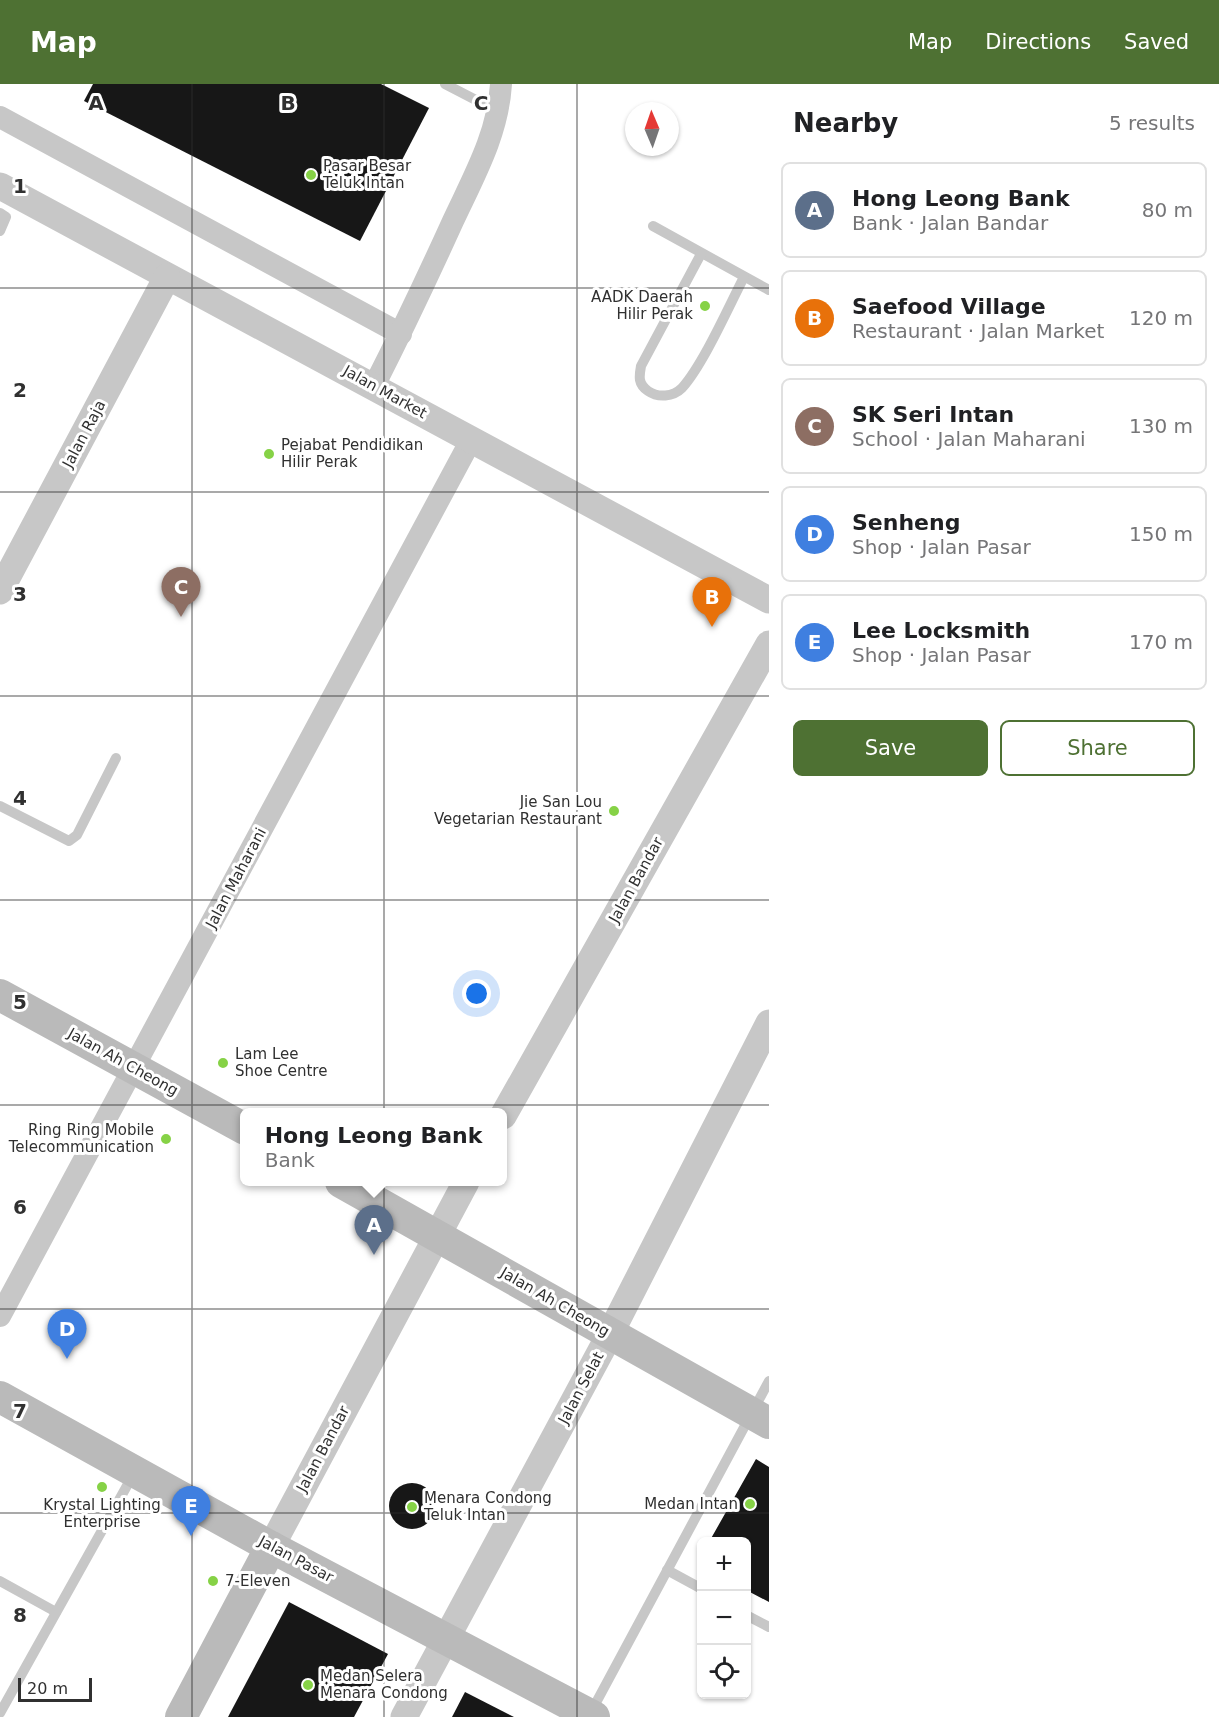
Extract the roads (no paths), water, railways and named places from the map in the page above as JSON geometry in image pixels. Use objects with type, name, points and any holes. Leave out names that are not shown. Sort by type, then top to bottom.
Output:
[{"type":"main road","name":"Jalan Ah Cheong","points":[[0,995],[240,1126]]},
{"type":"main road","name":"Jalan Ah Cheong","points":[[348,1186],[760,1418]]},
{"type":"main road","name":"Jalan Pasar","points":[[0,1397],[271,1547],[592,1716]]},
{"type":"main road","name":"Jalan Bandar","points":[[181,1717],[271,1547]]},
{"type":"street","points":[[374,386],[401,334],[488,145],[499,112],[501,84]]},
{"type":"street","points":[[0,117],[401,334]]},
{"type":"street","name":"Jalan Market","points":[[0,186],[769,600]]},
{"type":"street","name":"Jalan Raja","points":[[0,591],[167,277]]},
{"type":"street","name":"Jalan Maharani","points":[[0,1316],[471,441]]},
{"type":"street","name":"Jalan Bandar","points":[[507,1109],[769,644]]},
{"type":"street","name":"Jalan Selat","points":[[404,1717],[610,1334],[769,1023]]},
{"type":"street","name":"Jalan Bandar","points":[[271,1547],[436,1234],[464,1186]]},
{"type":"lane","points":[[445,84],[499,112]]},
{"type":"lane","points":[[0,213],[6,218],[0,231]]},
{"type":"lane","points":[[653,226],[769,290]]},
{"type":"lane","points":[[701,254],[641,366],[639,377],[642,387],[651,393],[662,396],[673,394],[682,387],[697,366],[744,277]]},
{"type":"lane","points":[[0,806],[69,841],[77,835],[116,758]]},
{"type":"lane","points":[[592,1716],[667,1570],[760,1418],[769,1381]]},
{"type":"lane","points":[[0,1713],[134,1471]]},
{"type":"lane","points":[[667,1570],[697,1586]]},
{"type":"lane","points":[[0,1581],[56,1612]]},
{"type":"lane","points":[[751,1617],[769,1627]]},
{"type":"place","name":"Pasar Besar Teluk Intan","points":[[311,175]]},
{"type":"place","name":"AADK Daerah Hilir Perak","points":[[705,306]]},
{"type":"place","name":"Pejabat Pendidikan Hilir Perak","points":[[269,454]]},
{"type":"place","name":"SK Seri Intan","points":[[181,617]]},
{"type":"place","name":"Saefood Village","points":[[712,627]]},
{"type":"place","name":"Jie San Lou Vegetarian Restaurant","points":[[614,811]]},
{"type":"place","name":"Lam Lee Shoe Centre","points":[[223,1063]]},
{"type":"place","name":"Ring Ring Mobile Telecommunication","points":[[166,1139]]},
{"type":"place","name":"Hong Leong Bank","points":[[374,1255]]},
{"type":"place","name":"Senheng","points":[[67,1359]]},
{"type":"place","name":"Krystal Lighting Enterprise","points":[[102,1487]]},
{"type":"place","name":"Medan Intan","points":[[750,1504]]},
{"type":"place","name":"Menara Condong Teluk Intan","points":[[412,1507]]},
{"type":"place","name":"Lee Locksmith","points":[[191,1536]]},
{"type":"place","name":"7-Eleven","points":[[213,1581]]},
{"type":"place","name":"Medan Selera Menara Condong","points":[[308,1685]]}]
